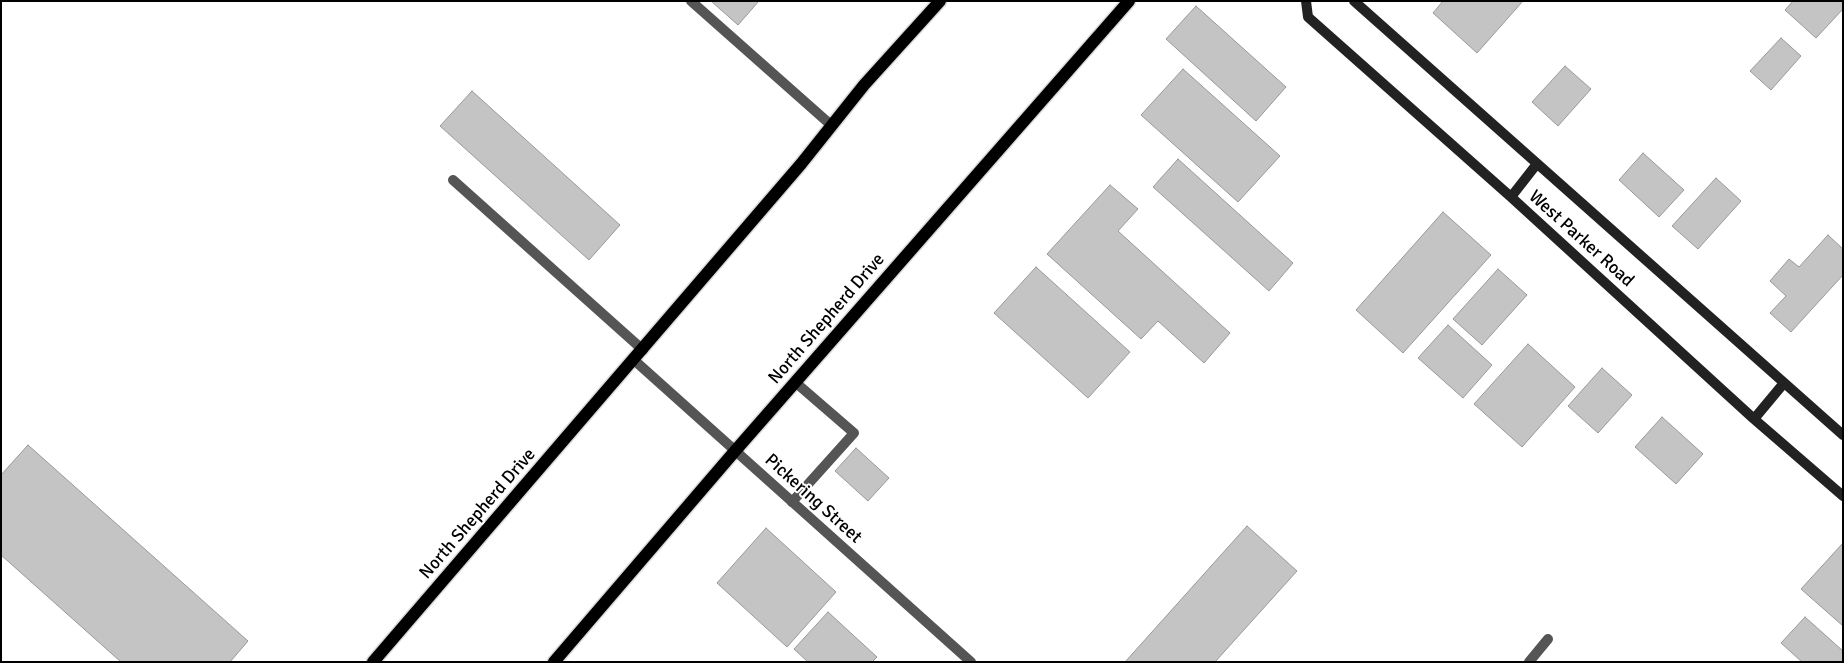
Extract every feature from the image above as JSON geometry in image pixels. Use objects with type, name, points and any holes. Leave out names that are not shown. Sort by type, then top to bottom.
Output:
[{"type":"main road","name":"North Shepherd Drive","points":[[373,662],[643,350],[801,164],[864,85],[940,1]]},
{"type":"main road","name":"North Shepherd Drive","points":[[554,662],[795,382],[1129,1]]},
{"type":"main road","name":"West Parker Road","points":[[1306,1],[1308,17],[1511,197],[1754,419],[1843,496]]},
{"type":"main road","name":"West Parker Road","points":[[1354,1],[1416,54],[1536,165],[1843,435]]},
{"type":"main road","points":[[1511,197],[1536,165]]},
{"type":"main road","points":[[1754,419],[1784,383]]},
{"type":"street","points":[[691,1],[831,125]]},
{"type":"street","points":[[453,180],[643,350]]},
{"type":"street","name":"Pickering Street","points":[[634,360],[971,662]]},
{"type":"street","points":[[792,502],[854,433],[795,382]]},
{"type":"street","points":[[1529,662],[1548,639]]},
{"type":"building","points":[[711,1],[759,1],[738,25]]},
{"type":"building","points":[[1443,1],[1523,1],[1477,53],[1433,13]]},
{"type":"building","points":[[1793,1],[1843,1],[1843,9],[1816,38],[1785,10]]},
{"type":"building","points":[[1196,6],[1286,87],[1256,121],[1166,39]]},
{"type":"building","points":[[1781,38],[1801,56],[1771,90],[1750,71]]},
{"type":"building","points":[[1565,66],[1591,89],[1558,126],[1532,102]]},
{"type":"building","points":[[1183,69],[1280,156],[1238,202],[1141,115]]},
{"type":"building","points":[[472,91],[620,225],[589,260],[440,126]]},
{"type":"building","points":[[1643,153],[1684,190],[1659,217],[1619,180]]},
{"type":"building","points":[[1178,159],[1293,263],[1269,291],[1153,187]]},
{"type":"building","points":[[1716,178],[1741,201],[1698,249],[1672,226]]},
{"type":"building","points":[[1110,185],[1138,209],[1118,231],[1230,333],[1204,363],[1158,321],[1141,339],[1047,254]]},
{"type":"building","points":[[1443,212],[1491,255],[1403,353],[1356,310]]},
{"type":"building","points":[[1828,235],[1843,249],[1843,275],[1791,332],[1770,313],[1786,296],[1770,281],[1789,259],[1799,267]]},
{"type":"building","points":[[1036,267],[1130,352],[1088,398],[994,313]]},
{"type":"building","points":[[1498,269],[1527,295],[1482,345],[1453,319]]},
{"type":"building","points":[[1448,325],[1492,365],[1463,398],[1418,358]]},
{"type":"building","points":[[1528,344],[1575,387],[1522,447],[1474,404]]},
{"type":"building","points":[[1602,368],[1632,395],[1598,433],[1568,406]]},
{"type":"building","points":[[1662,417],[1703,454],[1676,484],[1635,447]]},
{"type":"building","points":[[28,445],[248,641],[230,662],[121,662],[1,555],[1,475]]},
{"type":"building","points":[[856,448],[889,478],[868,501],[835,471]]},
{"type":"building","points":[[1247,526],[1297,571],[1215,662],[1125,662]]},
{"type":"building","points":[[766,528],[836,592],[787,647],[717,583]]},
{"type":"building","points":[[1843,543],[1843,626],[1801,589]]},
{"type":"building","points":[[828,612],[877,657],[872,662],[808,662],[794,649]]},
{"type":"building","points":[[1805,617],[1843,651],[1843,662],[1802,662],[1781,643]]}]
